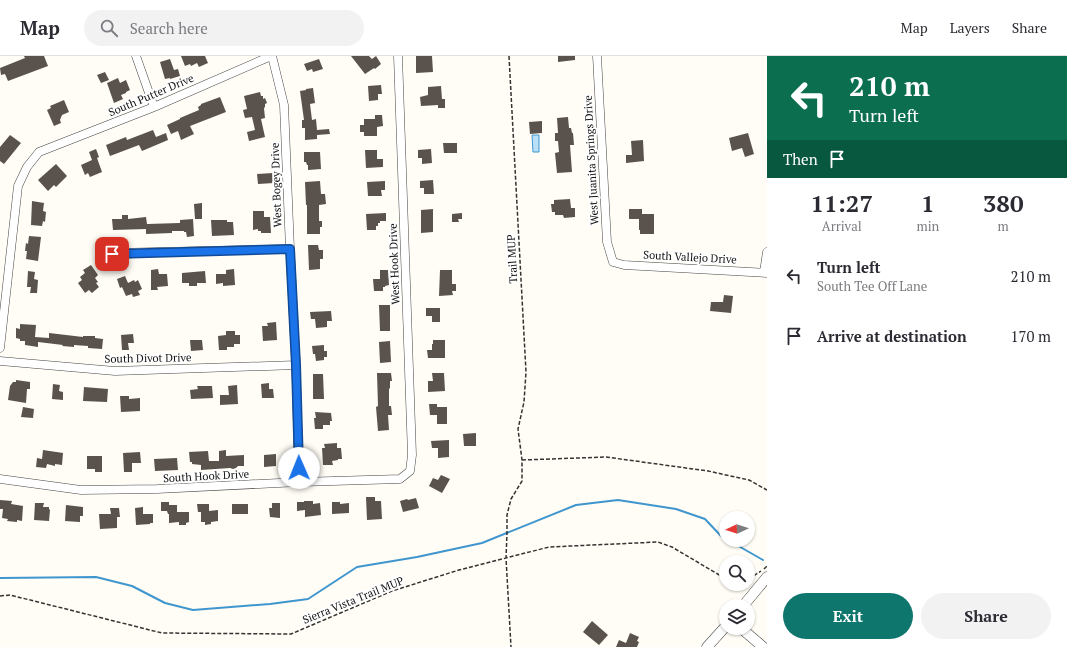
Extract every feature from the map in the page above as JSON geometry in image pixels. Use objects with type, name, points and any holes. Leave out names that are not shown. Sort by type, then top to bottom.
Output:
[{"type":"street","points":[[136,56],[154,106]]},
{"type":"street","name":"South Putter Drive","points":[[0,348],[18,186],[27,166],[39,152],[154,106],[272,56]]},
{"type":"street","name":"West Bogey Drive","points":[[272,56],[284,105],[296,365],[299,482]]},
{"type":"street","name":"West Hook Drive","points":[[398,56],[412,455],[410,471]]},
{"type":"street","name":"West Juanita Springs Drive","points":[[597,56],[607,242],[613,262]]},
{"type":"street","points":[[112,254],[290,249]]},
{"type":"street","points":[[765,272],[767,252]]},
{"type":"street","name":"South Vallejo Drive","points":[[613,262],[624,265],[765,272]]},
{"type":"street","name":"South Divot Drive","points":[[0,361],[115,371],[296,365]]},
{"type":"street","name":"South Hook Drive","points":[[0,479],[81,490],[157,489],[400,479],[410,471]]},
{"type":"street","points":[[749,599],[767,577]]},
{"type":"street","points":[[707,647],[719,634]]},
{"type":"street","points":[[749,635],[763,647]]},
{"type":"path","name":"Trail MUP","points":[[509,56],[526,372],[524,402],[518,429],[522,460],[522,482],[511,499],[507,515],[506,558],[511,647]]},
{"type":"path","points":[[522,460],[606,457],[708,471],[749,480],[767,490]]},
{"type":"path","name":"Sierra Vista Trail MUP","points":[[0,596],[10,595],[162,633],[291,634],[392,591],[459,570],[549,547],[658,542],[672,546],[719,575]]},
{"type":"path","points":[[755,575],[767,566]]},
{"type":"water","points":[[532,135],[539,135],[539,152],[533,152]]},
{"type":"building","points":[[24,56],[44,56],[48,66],[8,81],[5,74],[1,75],[0,68],[25,58]]},
{"type":"building","points":[[181,56],[205,56],[208,63],[199,67],[197,63],[191,66],[190,64],[185,66]]},
{"type":"building","points":[[351,56],[369,56],[372,59],[376,56],[381,64],[365,74]]},
{"type":"building","points":[[416,56],[432,56],[433,72],[416,73]]},
{"type":"building","points":[[558,56],[575,56],[575,60],[558,62]]},
{"type":"building","points":[[170,59],[174,70],[178,69],[180,76],[165,79],[160,62]]},
{"type":"building","points":[[319,59],[323,69],[313,72],[312,69],[307,71],[304,64]]},
{"type":"building","points":[[105,72],[109,80],[101,83],[97,75]]},
{"type":"building","points":[[118,78],[120,83],[126,80],[130,90],[121,95],[123,99],[114,103],[107,83]]},
{"type":"building","points":[[381,85],[382,94],[378,94],[378,100],[369,101],[368,86]]},
{"type":"building","points":[[441,86],[442,99],[445,99],[445,108],[438,108],[438,105],[421,106],[420,97],[428,95],[428,87]]},
{"type":"building","points":[[313,88],[315,103],[310,104],[312,120],[316,119],[317,130],[329,129],[330,134],[317,135],[317,139],[305,140],[305,128],[302,128],[302,120],[304,120],[300,91]]},
{"type":"building","points":[[260,92],[261,96],[263,96],[263,99],[265,98],[267,103],[265,104],[264,108],[265,118],[261,119],[265,137],[249,141],[247,132],[255,130],[252,117],[245,118],[243,110],[247,109],[244,96]]},
{"type":"building","points":[[220,97],[226,112],[190,126],[194,134],[181,140],[178,131],[171,134],[167,125],[199,110],[198,107],[201,104]]},
{"type":"building","points":[[64,100],[69,112],[62,115],[60,120],[61,123],[54,126],[47,110],[51,108],[50,106]]},
{"type":"building","points":[[375,115],[382,115],[383,126],[377,127],[377,136],[364,136],[364,132],[360,132],[360,125],[364,125],[364,119],[375,119]]},
{"type":"building","points":[[568,117],[569,128],[571,128],[573,133],[574,145],[570,145],[572,172],[557,173],[555,153],[559,152],[558,141],[555,141],[555,133],[558,133],[557,118]]},
{"type":"building","points":[[542,121],[542,133],[530,134],[529,122]]},
{"type":"building","points":[[153,130],[156,137],[166,133],[168,140],[142,151],[139,145],[110,156],[106,145],[126,137],[127,140]]},
{"type":"building","points":[[748,133],[754,154],[745,157],[742,148],[732,151],[729,138]]},
{"type":"building","points":[[10,135],[21,143],[4,164],[0,161],[0,147]]},
{"type":"building","points":[[643,140],[644,161],[626,163],[626,155],[632,155],[631,141]]},
{"type":"building","points":[[443,143],[457,143],[457,153],[444,153]]},
{"type":"building","points":[[96,149],[99,157],[97,158],[102,172],[90,177],[88,173],[85,175],[81,165],[92,160],[89,152]]},
{"type":"building","points":[[431,149],[432,163],[422,164],[422,158],[418,158],[418,150]]},
{"type":"building","points":[[365,150],[377,150],[377,159],[383,159],[383,167],[366,168]]},
{"type":"building","points":[[304,152],[320,152],[321,169],[308,170],[308,165],[304,162]]},
{"type":"building","points":[[56,164],[67,176],[56,187],[54,185],[48,191],[38,180]]},
{"type":"building","points":[[273,173],[274,183],[258,184],[257,174]]},
{"type":"building","points":[[433,180],[434,194],[424,194],[424,188],[420,188],[420,181]]},
{"type":"building","points":[[320,181],[321,194],[325,194],[326,204],[319,205],[319,221],[322,221],[322,227],[320,227],[320,234],[307,234],[305,182]]},
{"type":"building","points":[[385,181],[385,190],[381,190],[382,196],[368,196],[367,182]]},
{"type":"building","points":[[570,199],[571,208],[575,208],[575,217],[564,218],[563,215],[555,215],[555,212],[552,212],[551,204],[554,204],[554,200]]},
{"type":"building","points":[[32,201],[44,203],[43,211],[46,212],[45,222],[43,221],[42,226],[31,225]]},
{"type":"building","points":[[202,203],[202,219],[195,219],[194,204]]},
{"type":"building","points":[[433,209],[433,232],[421,233],[421,210]]},
{"type":"building","points":[[629,209],[642,209],[642,214],[654,214],[654,234],[640,234],[639,219],[629,219]]},
{"type":"building","points":[[253,211],[264,211],[264,217],[270,217],[271,233],[261,233],[258,229],[253,230]]},
{"type":"building","points":[[386,213],[386,221],[380,221],[378,226],[376,226],[376,230],[367,230],[366,214]]},
{"type":"building","points":[[462,213],[462,219],[458,219],[459,222],[452,222],[452,214]]},
{"type":"building","points":[[122,215],[128,215],[128,219],[146,217],[147,224],[180,223],[180,220],[193,219],[194,236],[187,237],[186,232],[184,231],[146,234],[146,229],[113,230],[112,219],[122,219]]},
{"type":"building","points":[[211,220],[227,220],[227,222],[233,222],[234,235],[212,236]]},
{"type":"building","points":[[29,236],[41,237],[38,261],[26,259],[26,243],[28,244]]},
{"type":"building","points":[[308,245],[318,245],[319,250],[323,250],[323,259],[320,259],[320,269],[309,270]]},
{"type":"building","points":[[91,265],[98,275],[95,278],[99,287],[92,293],[89,290],[85,293],[78,283],[82,280],[80,277],[85,273],[83,270]]},
{"type":"building","points":[[158,269],[159,274],[167,274],[168,286],[157,287],[158,290],[151,290],[151,270]]},
{"type":"building","points":[[234,269],[235,285],[223,286],[223,283],[216,284],[216,274],[226,274],[226,270]]},
{"type":"building","points":[[380,270],[388,270],[389,285],[383,287],[383,291],[374,291],[373,279],[380,279]]},
{"type":"building","points":[[440,270],[452,270],[452,284],[456,284],[456,291],[452,291],[453,295],[439,296]]},
{"type":"building","points":[[28,271],[35,272],[34,279],[38,280],[37,293],[30,293],[31,287],[27,287]]},
{"type":"building","points":[[205,271],[206,283],[197,283],[197,286],[189,286],[189,283],[182,283],[182,273]]},
{"type":"building","points":[[125,276],[128,283],[138,280],[142,289],[138,291],[140,295],[133,297],[132,294],[126,296],[122,287],[120,288],[117,279]]},
{"type":"building","points":[[724,295],[733,296],[731,313],[710,311],[711,302],[723,302]]},
{"type":"building","points":[[379,305],[390,305],[390,331],[380,331]]},
{"type":"building","points":[[426,308],[440,308],[440,322],[432,322],[432,316],[426,316]]},
{"type":"building","points":[[331,311],[332,321],[327,321],[327,327],[316,328],[315,319],[311,319],[310,312]]},
{"type":"building","points":[[276,322],[277,340],[263,341],[262,326],[268,326],[267,323]]},
{"type":"building","points":[[20,324],[36,325],[35,337],[49,338],[49,333],[83,337],[95,336],[95,338],[103,339],[102,349],[88,348],[88,346],[74,345],[74,347],[38,342],[38,347],[25,345],[25,341],[20,341],[20,339],[16,338],[16,328],[20,329]]},
{"type":"building","points":[[226,331],[235,331],[235,335],[240,335],[240,344],[234,344],[234,347],[227,347],[227,350],[219,350],[218,336],[226,335]]},
{"type":"building","points":[[133,334],[134,343],[128,343],[129,350],[122,350],[121,335]]},
{"type":"building","points":[[190,340],[202,340],[203,350],[191,351]]},
{"type":"building","points":[[433,340],[445,340],[445,358],[428,358],[427,350],[432,350]]},
{"type":"building","points":[[390,341],[391,362],[380,363],[379,342]]},
{"type":"building","points":[[324,345],[324,351],[327,351],[327,357],[324,357],[324,360],[316,361],[312,346]]},
{"type":"building","points":[[377,373],[391,373],[392,381],[390,381],[389,389],[389,406],[391,406],[392,415],[388,415],[389,430],[378,431],[376,407],[378,406]]},
{"type":"building","points":[[432,373],[444,373],[445,391],[428,392],[428,381],[433,381]]},
{"type":"building","points":[[313,374],[323,374],[324,399],[313,399]]},
{"type":"building","points":[[16,380],[30,382],[30,389],[27,389],[26,403],[8,400],[10,386],[13,382],[16,382]]},
{"type":"building","points":[[269,383],[269,389],[273,389],[274,398],[262,398],[261,384]]},
{"type":"building","points":[[53,384],[60,385],[59,391],[63,392],[63,400],[52,399]]},
{"type":"building","points":[[237,385],[238,404],[220,405],[220,395],[229,395],[228,386]]},
{"type":"building","points":[[197,386],[212,386],[213,398],[191,399],[190,390],[198,389]]},
{"type":"building","points":[[84,387],[108,389],[107,402],[83,401]]},
{"type":"building","points":[[120,396],[129,396],[129,399],[140,398],[140,411],[121,412]]},
{"type":"building","points":[[429,404],[437,404],[437,407],[447,407],[447,424],[437,424],[437,415],[430,415]]},
{"type":"building","points":[[23,407],[34,409],[33,418],[21,417]]},
{"type":"building","points":[[315,412],[331,413],[332,421],[330,421],[330,425],[323,425],[323,429],[315,429]]},
{"type":"building","points":[[476,433],[476,446],[464,446],[463,434]]},
{"type":"building","points":[[449,440],[449,457],[438,458],[438,448],[432,448],[431,441]]},
{"type":"building","points":[[337,443],[337,448],[341,448],[342,459],[332,461],[333,465],[323,465],[322,448],[325,448],[324,444]]},
{"type":"building","points":[[43,450],[63,453],[62,465],[55,464],[55,466],[47,464],[46,468],[36,467],[37,458],[42,459]]},
{"type":"building","points":[[226,450],[226,456],[244,455],[244,466],[238,466],[233,469],[201,470],[201,465],[192,464],[192,462],[190,462],[189,452],[208,451],[209,461],[219,461],[219,451]]},
{"type":"building","points":[[140,452],[141,463],[132,463],[132,472],[124,472],[123,453]]},
{"type":"building","points":[[276,454],[276,466],[264,467],[264,455]]},
{"type":"building","points":[[87,456],[102,456],[102,472],[95,472],[95,469],[87,469]]},
{"type":"building","points":[[177,458],[178,470],[155,471],[154,459]]},
{"type":"building","points":[[441,475],[450,479],[442,493],[429,486],[433,478],[438,480]]},
{"type":"building","points":[[366,497],[375,497],[375,501],[381,501],[382,519],[367,520]]},
{"type":"building","points":[[416,498],[419,508],[403,512],[400,501]]},
{"type":"building","points":[[0,500],[12,501],[11,504],[23,506],[22,521],[7,521],[8,519],[2,518],[3,509],[0,509]]},
{"type":"building","points":[[313,501],[313,504],[320,503],[321,515],[305,517],[305,510],[297,511],[297,502]]},
{"type":"building","points":[[161,502],[169,502],[169,505],[177,505],[177,512],[189,512],[189,522],[186,523],[186,525],[179,525],[179,522],[169,523],[169,514],[167,511],[161,511]]},
{"type":"building","points":[[332,502],[340,502],[340,504],[349,503],[349,513],[332,514]]},
{"type":"building","points":[[35,503],[44,503],[43,507],[49,507],[49,521],[34,520]]},
{"type":"building","points":[[272,503],[280,503],[280,518],[270,517],[269,508],[272,508]]},
{"type":"building","points":[[197,504],[209,504],[209,511],[218,510],[218,521],[205,525],[205,522],[201,522],[201,512],[198,512]]},
{"type":"building","points":[[232,504],[248,504],[248,514],[232,514]]},
{"type":"building","points":[[66,505],[83,507],[83,516],[80,516],[80,522],[65,521]]},
{"type":"building","points":[[143,507],[143,514],[153,514],[153,523],[136,525],[135,508]]},
{"type":"building","points":[[110,508],[119,508],[120,517],[117,517],[117,528],[100,529],[99,514],[111,514]]},
{"type":"building","points":[[592,621],[608,635],[599,645],[583,632]]},
{"type":"building","points":[[630,633],[639,637],[637,647],[616,647],[619,640],[626,643]]},
{"type":"waterway","points":[[0,578],[96,577],[132,586],[165,603],[193,610],[270,604],[308,599],[357,567],[417,557],[482,543],[576,505],[618,500],[676,509],[705,519],[719,534]]},
{"type":"waterway","points":[[740,547],[763,560]]},
{"type":"route","points":[[112,254],[290,249],[296,365],[299,468]]}]
